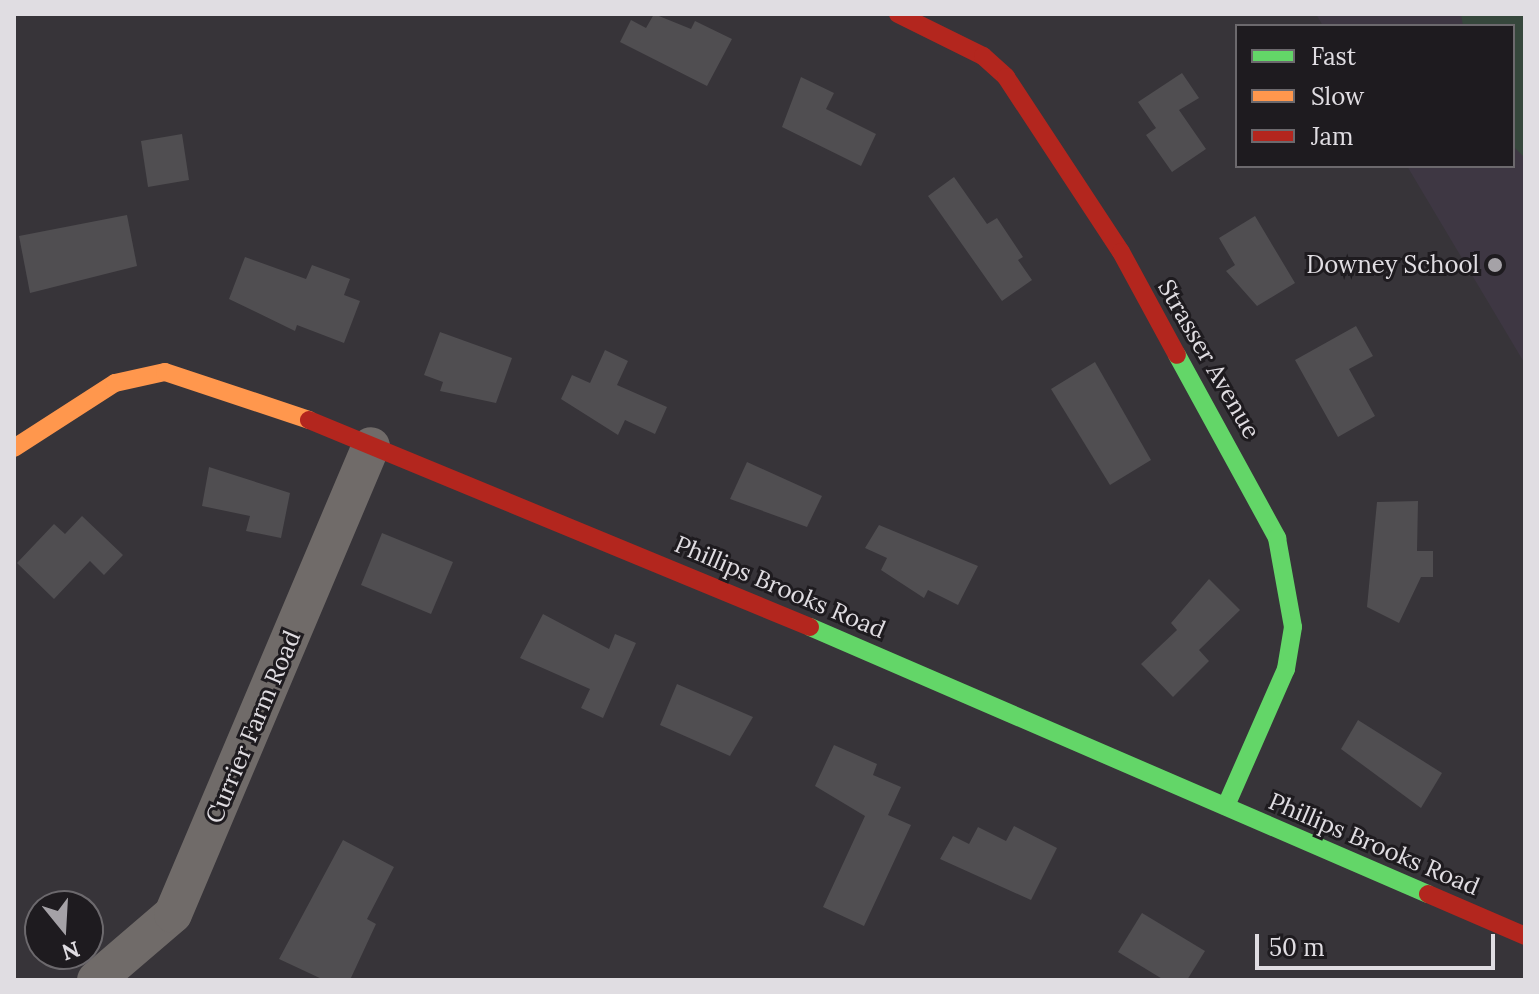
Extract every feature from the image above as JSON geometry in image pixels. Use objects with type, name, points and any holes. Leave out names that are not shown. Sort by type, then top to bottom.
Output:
[{"type":"street","name":"Strasser Avenue","points":[[898,14],[983,56],[1006,77],[1121,252],[1272,526],[1293,627],[1271,713],[1226,806]]},
{"type":"street","name":"Phillips Brooks Road","points":[[14,448],[79,400],[165,372],[215,384],[539,509],[1525,936]]},
{"type":"street","name":"Currier Farm Road","points":[[96,980],[173,914],[371,446]]},
{"type":"shaded area","name":"Downey School","points":[[1316,14],[1525,14],[1525,364],[1408,168],[1515,168],[1515,24],[1322,24]]},
{"type":"green space","points":[[1461,14],[1525,14],[1525,158],[1515,148],[1515,24],[1463,24]]},
{"type":"building","points":[[654,14],[691,29],[695,21],[732,39],[707,86],[620,42],[631,20],[646,28]]},
{"type":"building","points":[[1182,73],[1199,98],[1179,110],[1206,149],[1172,172],[1146,135],[1156,128],[1138,102]]},
{"type":"building","points":[[801,77],[834,93],[826,109],[876,134],[861,166],[782,127]]},
{"type":"building","points":[[182,134],[189,180],[148,187],[141,141]]},
{"type":"building","points":[[954,177],[987,224],[997,218],[1023,257],[1018,260],[1032,280],[1002,301],[928,196]]},
{"type":"building","points":[[127,215],[137,266],[30,293],[19,236]]},
{"type":"building","points":[[1255,216],[1295,283],[1257,306],[1226,271],[1235,265],[1219,238]]},
{"type":"building","points":[[245,257],[306,279],[312,265],[350,279],[344,295],[360,301],[344,343],[297,325],[295,331],[229,299]]},
{"type":"building","points":[[1356,326],[1373,356],[1349,369],[1375,416],[1338,437],[1295,360]]},
{"type":"building","points":[[440,332],[512,358],[496,403],[440,391],[443,382],[424,375]]},
{"type":"building","points":[[605,350],[628,361],[617,385],[667,407],[655,434],[625,420],[618,435],[561,399],[572,375],[590,383]]},
{"type":"building","points":[[1095,362],[1151,460],[1110,485],[1051,389]]},
{"type":"building","points":[[747,462],[822,496],[807,527],[730,499]]},
{"type":"building","points":[[209,467],[290,493],[281,538],[246,531],[250,516],[202,506]]},
{"type":"building","points":[[1418,501],[1417,551],[1433,551],[1433,577],[1421,577],[1399,623],[1367,607],[1377,502]]},
{"type":"building","points":[[82,516],[123,555],[104,575],[90,561],[54,599],[17,563],[54,524],[65,534]]},
{"type":"building","points":[[879,525],[978,566],[958,605],[928,590],[924,598],[881,570],[887,558],[865,548]]},
{"type":"building","points":[[382,533],[453,562],[431,614],[361,585]]},
{"type":"building","points":[[1209,579],[1240,610],[1199,650],[1209,661],[1173,697],[1141,664],[1177,630],[1171,623]]},
{"type":"building","points":[[543,614],[609,649],[615,634],[636,643],[603,718],[581,708],[590,689],[520,658]]},
{"type":"building","points":[[677,684],[753,717],[730,756],[660,725]]},
{"type":"building","points":[[1358,720],[1442,773],[1421,808],[1341,749]]},
{"type":"building","points":[[834,745],[877,764],[873,775],[901,787],[888,815],[911,825],[864,926],[823,907],[865,816],[815,786]]},
{"type":"building","points":[[1014,826],[1057,848],[1031,900],[940,859],[953,836],[969,844],[978,827],[1006,841]]},
{"type":"building","points":[[343,840],[394,867],[367,919],[376,924],[350,980],[324,980],[279,959]]},
{"type":"building","points":[[1142,913],[1205,951],[1187,980],[1164,980],[1118,952]]},
{"type":"traffic: fast","points":[[1177,355],[1277,538],[1293,627],[1286,669],[1226,806]]},
{"type":"traffic: fast","points":[[810,627],[1428,894]]},
{"type":"traffic: slow","points":[[14,448],[115,383],[165,372],[309,420]]},
{"type":"traffic: jam","points":[[898,14],[983,56],[1006,77],[1121,252],[1177,355]]},
{"type":"traffic: jam","points":[[309,420],[810,627]]},
{"type":"traffic: jam","points":[[1428,894],[1525,936]]},
{"type":"place","name":"Downey School","points":[[1495,265]]}]
